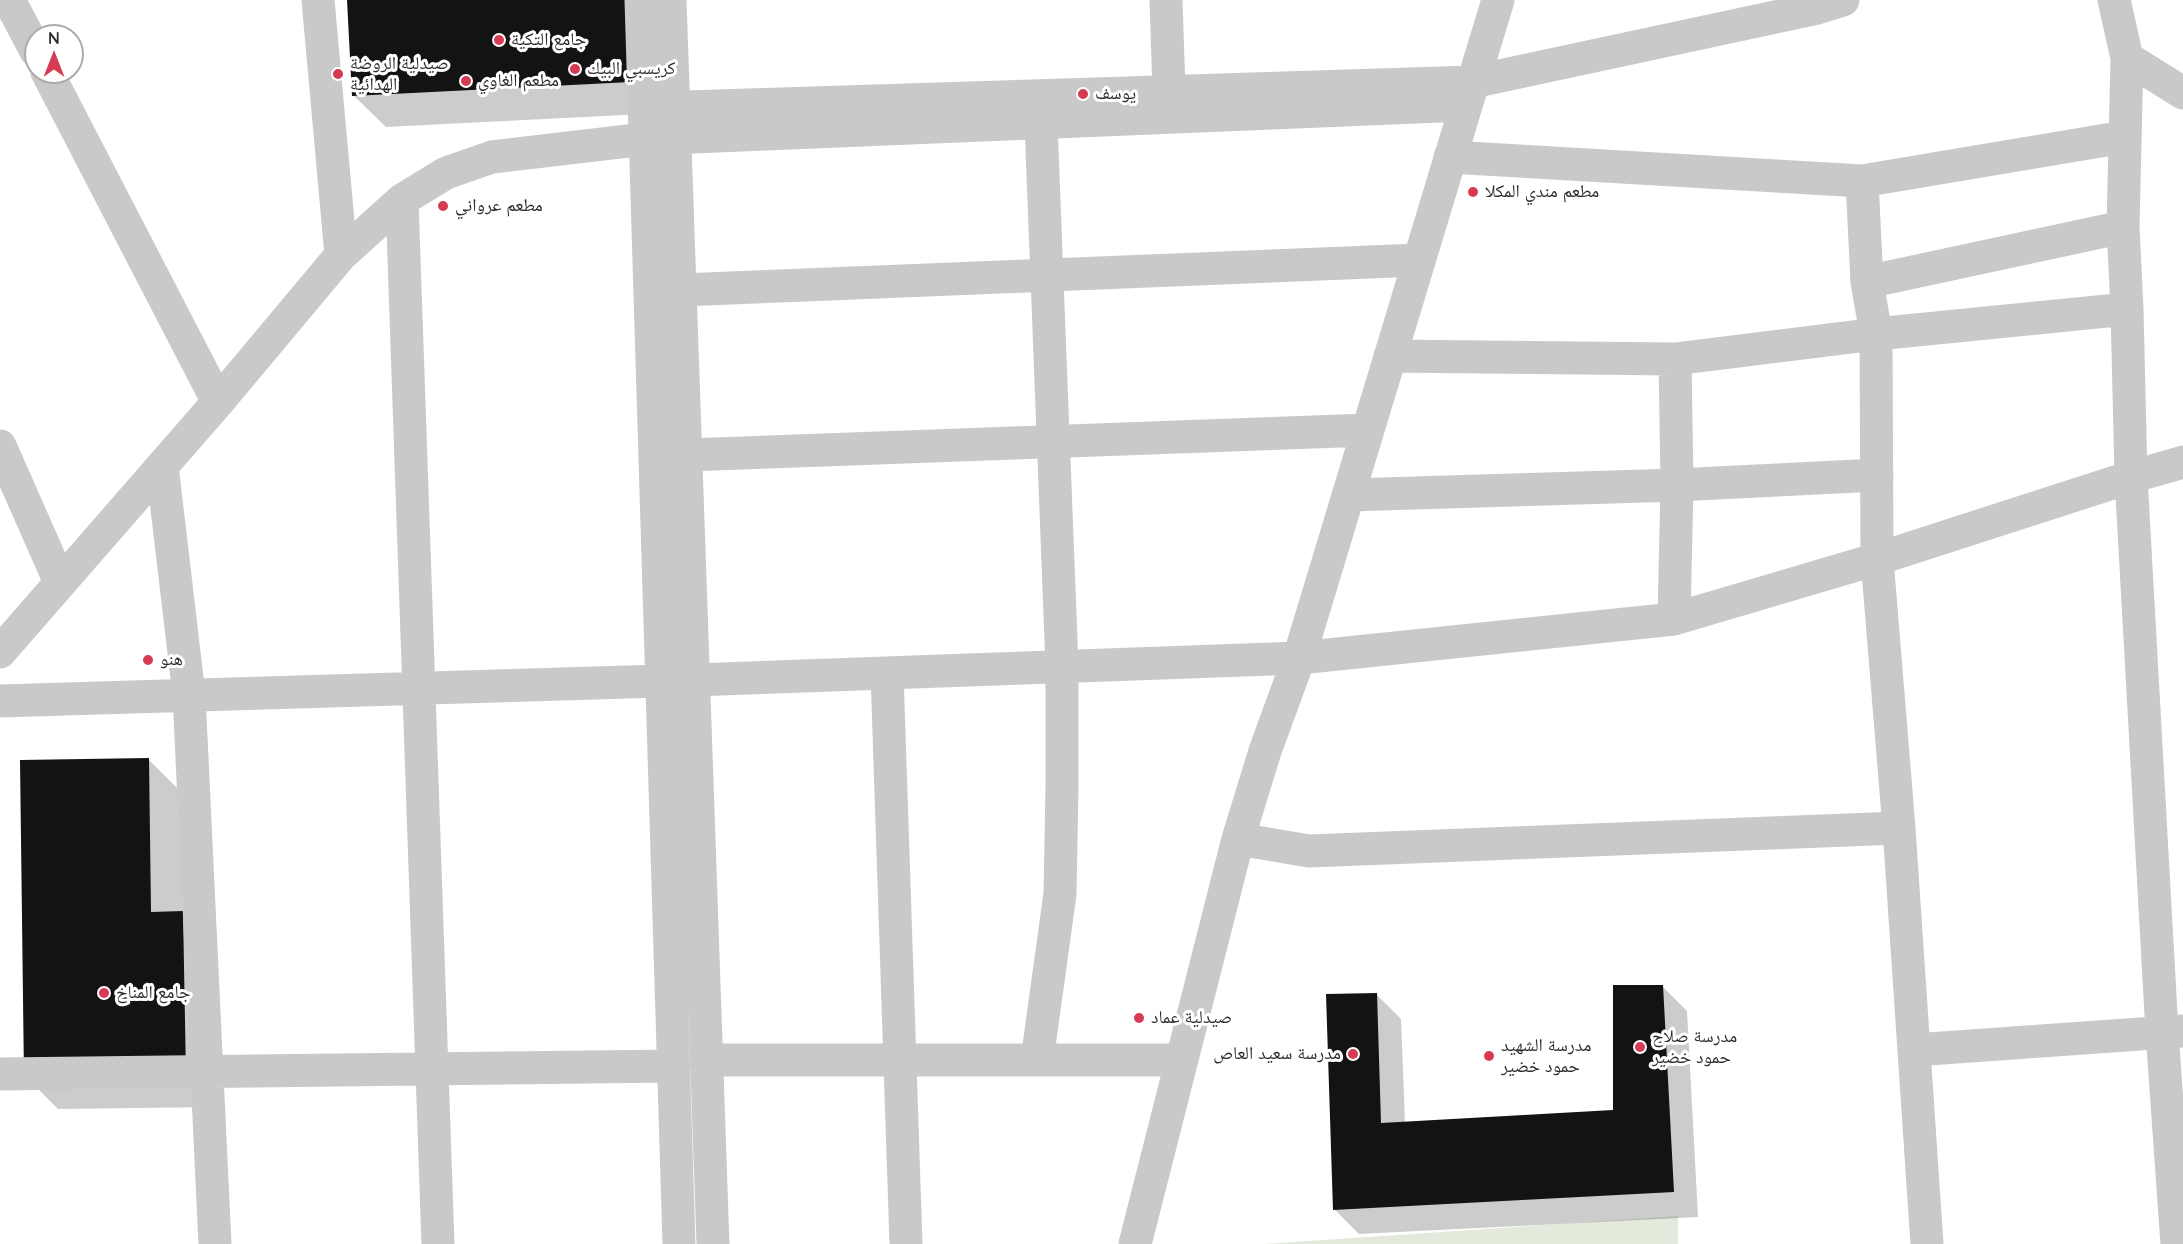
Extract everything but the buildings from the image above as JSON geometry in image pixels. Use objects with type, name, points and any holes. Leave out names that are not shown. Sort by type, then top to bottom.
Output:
[{"type":"street","points":[[9,0],[24,28]]},
{"type":"street","points":[[318,0],[341,255]]},
{"type":"street","points":[[641,0],[660,123],[681,290],[713,1244]]},
{"type":"street","points":[[670,0],[660,123],[661,681],[679,1244]]},
{"type":"street","points":[[1166,0],[1169,92]]},
{"type":"street","points":[[1135,1244],[1238,839],[1265,751],[1299,658],[1498,0]]},
{"type":"street","points":[[2114,0],[2127,58],[2123,227],[2131,477],[2172,1032],[2177,1244]]},
{"type":"street","points":[[660,123],[1041,123],[1469,94],[1825,2]]},
{"type":"street","points":[[2127,58],[2183,93]]},
{"type":"street","points":[[53,84],[218,402]]},
{"type":"street","points":[[0,652],[218,402],[341,255],[402,200],[446,173],[492,157],[660,123],[1169,92],[1469,94]]},
{"type":"street","points":[[1037,1060],[1060,894],[1062,666],[1041,123]]},
{"type":"street","points":[[1450,157],[1862,181],[2124,137]]},
{"type":"street","points":[[1862,181],[1867,282],[1876,334],[1877,559],[1899,828],[1927,1244]]},
{"type":"street","points":[[402,200],[438,1244]]},
{"type":"street","points":[[1867,282],[2123,227]]},
{"type":"street","points":[[681,290],[1419,260]]},
{"type":"street","points":[[1390,357],[1675,359],[1876,334],[2127,309]]},
{"type":"street","points":[[1674,619],[1677,485],[1675,359]]},
{"type":"street","points":[[687,455],[1053,443],[1368,429]]},
{"type":"street","points":[[0,446],[60,582]]},
{"type":"street","points":[[693,680],[1299,658],[1674,619],[1877,559],[2183,462]]},
{"type":"street","points":[[162,466],[189,695],[215,1244]]},
{"type":"street","points":[[1348,495],[1677,485],[1877,475]]},
{"type":"street","points":[[887,673],[906,1244]]},
{"type":"street","points":[[0,701],[661,681]]},
{"type":"street","points":[[1238,839],[1309,851],[1899,828]]},
{"type":"street","points":[[1914,1050],[2172,1032]]},
{"type":"street","points":[[706,1060],[1182,1060]]},
{"type":"street","points":[[0,1074],[674,1066]]},
{"type":"shaded area","points":[[1678,1216],[1678,1244],[1264,1244]]},
{"type":"place","name":"جامع التكية","points":[[499,40]]},
{"type":"place","name":"كريسبي البيك","points":[[575,69]]},
{"type":"place","name":"صيدلية الروضة الهدائية","points":[[338,74]]},
{"type":"place","name":"مطعم الغاوي","points":[[466,81]]},
{"type":"place","name":"يوسف","points":[[1083,94]]},
{"type":"place","name":"مطعم مندي المكلا","points":[[1473,192]]},
{"type":"place","name":"مطعم عرواني","points":[[443,206]]},
{"type":"place","name":"هنو","points":[[148,660]]},
{"type":"place","name":"جامع المناخ","points":[[104,993]]},
{"type":"place","name":"صيدلية عماد","points":[[1139,1018]]},
{"type":"place","name":"مدرسة صلاح حمود خضير","points":[[1640,1047]]},
{"type":"place","name":"مدرسة سعيد العاص","points":[[1353,1054]]},
{"type":"place","name":"مدرسة الشهيد حمود خضير","points":[[1489,1056]]}]
